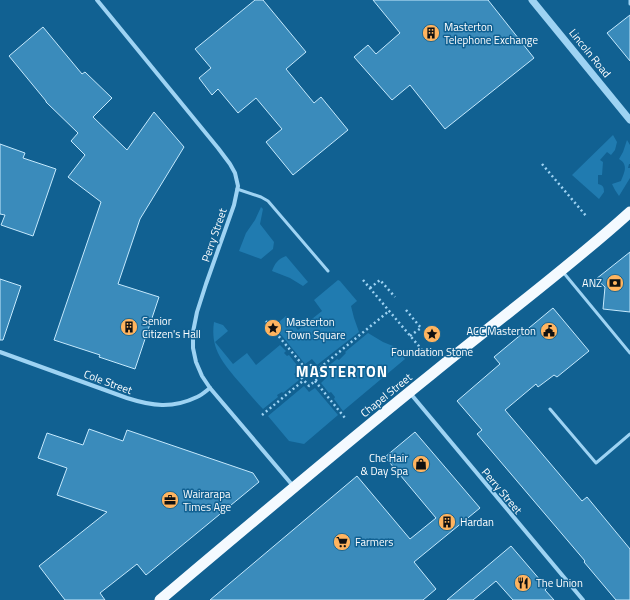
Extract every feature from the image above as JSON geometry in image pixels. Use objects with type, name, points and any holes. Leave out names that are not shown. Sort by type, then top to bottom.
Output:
[{"type":"highway","name":"Chapel Street","points":[[160,600],[409,392],[562,270],[630,212]]},
{"type":"street","name":"Perry Street","points":[[97,0],[230,164],[235,173],[238,186],[234,205],[197,312],[193,332],[193,348],[196,362],[202,376],[210,388],[294,488]]},
{"type":"street","name":"Lincoln Road","points":[[532,0],[630,120]]},
{"type":"street","name":"Cole Street","points":[[0,352],[127,398],[150,404],[168,406],[185,402],[198,397],[210,388]]},
{"type":"street","name":"Perry Street","points":[[409,392],[583,600]]},
{"type":"lane","points":[[237,189],[261,197],[268,201],[328,271]]},
{"type":"lane","points":[[562,270],[630,353]]},
{"type":"lane","points":[[550,409],[596,463],[630,434]]},
{"type":"path","points":[[542,164],[587,217]]},
{"type":"path","points":[[364,280],[423,352]]},
{"type":"path","points":[[370,288],[380,280],[395,297]]},
{"type":"path","points":[[406,310],[421,328],[410,336]]},
{"type":"path","points":[[316,371],[389,311]]},
{"type":"path","points":[[266,321],[306,369]]},
{"type":"path","points":[[311,365],[320,376],[309,386],[299,375],[306,369],[311,365]]},
{"type":"path","points":[[262,415],[304,380]]},
{"type":"path","points":[[315,381],[345,418]]},
{"type":"shaded area","points":[[613,135],[617,142],[615,150],[611,155],[607,152],[600,160],[603,162],[602,175],[598,175],[598,184],[603,186],[604,192],[599,199],[572,175]]},
{"type":"shaded area","points":[[627,140],[630,145],[630,164],[628,168],[630,168],[630,178],[619,196],[612,184],[621,181],[625,166],[619,159]]},
{"type":"shaded area","points":[[261,207],[263,209],[260,224],[274,242],[273,249],[261,259],[239,251],[246,233],[255,220]]},
{"type":"shaded area","points":[[286,256],[308,282],[303,286],[290,278],[272,271],[277,262]]},
{"type":"shaded area","points":[[338,280],[357,301],[351,306],[359,332],[317,365],[312,359],[305,364],[274,326],[286,316],[298,330],[322,311],[314,300]]},
{"type":"shaded area","points":[[214,322],[223,325],[228,331],[215,342],[233,364],[247,353],[256,365],[280,345],[286,351],[284,353],[287,356],[289,355],[300,369],[294,374],[299,380],[283,393],[282,392],[277,395],[278,397],[263,409],[228,369],[219,355],[214,340]]},
{"type":"shaded area","points":[[368,333],[393,346],[405,359],[343,411],[334,399],[335,397],[331,392],[329,393],[321,383],[327,377],[322,371],[337,359],[339,360],[346,353],[345,352]]},
{"type":"shaded area","points":[[304,386],[309,392],[315,388],[338,415],[304,444],[289,441],[268,416]]},
{"type":"building","points":[[255,0],[263,0],[306,52],[286,69],[314,103],[321,97],[348,130],[293,175],[266,142],[282,129],[256,98],[238,113],[218,89],[212,95],[199,78],[211,68],[195,49]]},
{"type":"building","points":[[373,0],[488,0],[534,58],[445,129],[410,85],[392,100],[354,57],[368,45],[376,54],[400,33]]},
{"type":"building","points":[[630,15],[630,61],[607,33]]},
{"type":"building","points":[[43,27],[82,74],[85,72],[112,98],[93,117],[127,150],[154,112],[184,147],[140,219],[118,284],[159,297],[135,369],[99,357],[100,355],[54,340],[101,202],[68,177],[85,155],[71,141],[78,133],[46,102],[9,56]]},
{"type":"building","points":[[0,144],[25,153],[23,158],[56,169],[33,236],[1,225],[5,215],[0,214]]},
{"type":"building","name":"ANZ","points":[[630,252],[630,312],[603,309],[605,287],[596,279]]},
{"type":"building","points":[[0,279],[21,286],[3,340],[0,340]]},
{"type":"building","points":[[553,308],[589,351],[557,377],[554,375],[538,387],[536,384],[505,410],[582,501],[587,497],[630,549],[630,600],[616,600],[584,562],[585,561],[477,434],[482,430],[457,401],[500,364],[494,357]]},
{"type":"building","points":[[89,429],[123,441],[127,430],[253,473],[259,482],[146,575],[137,564],[100,593],[105,600],[65,600],[39,566],[107,512],[57,495],[67,468],[38,458],[47,433],[83,445]]},
{"type":"building","name":"Farmers","points":[[415,432],[480,508],[414,562],[436,589],[423,600],[210,600],[357,476],[410,539],[436,518],[385,457]]},
{"type":"building","points":[[511,546],[547,588],[545,590],[554,600],[513,600],[496,581],[473,600],[447,600]]},
{"type":"place","name":"Masterton Telephone Exchange","points":[[431,33]]},
{"type":"place","name":"ANZ","points":[[615,283]]},
{"type":"place","name":"Senior Citizen's Hall","points":[[129,327]]},
{"type":"place","name":"Masterton Town Square","points":[[273,328]]},
{"type":"place","name":"ACC Masterton","points":[[549,331]]},
{"type":"place","name":"Foundation Stone","points":[[432,334]]},
{"type":"place","name":"Che Hair & Day Spa","points":[[421,464]]},
{"type":"place","name":"Wairarapa Times Age","points":[[170,500]]},
{"type":"place","name":"Hardan","points":[[447,522]]},
{"type":"place","name":"Farmers","points":[[342,542]]},
{"type":"place","name":"The Union","points":[[523,583]]},
{"type":"district","name":"MASTERTON","points":[[342,371]]}]
